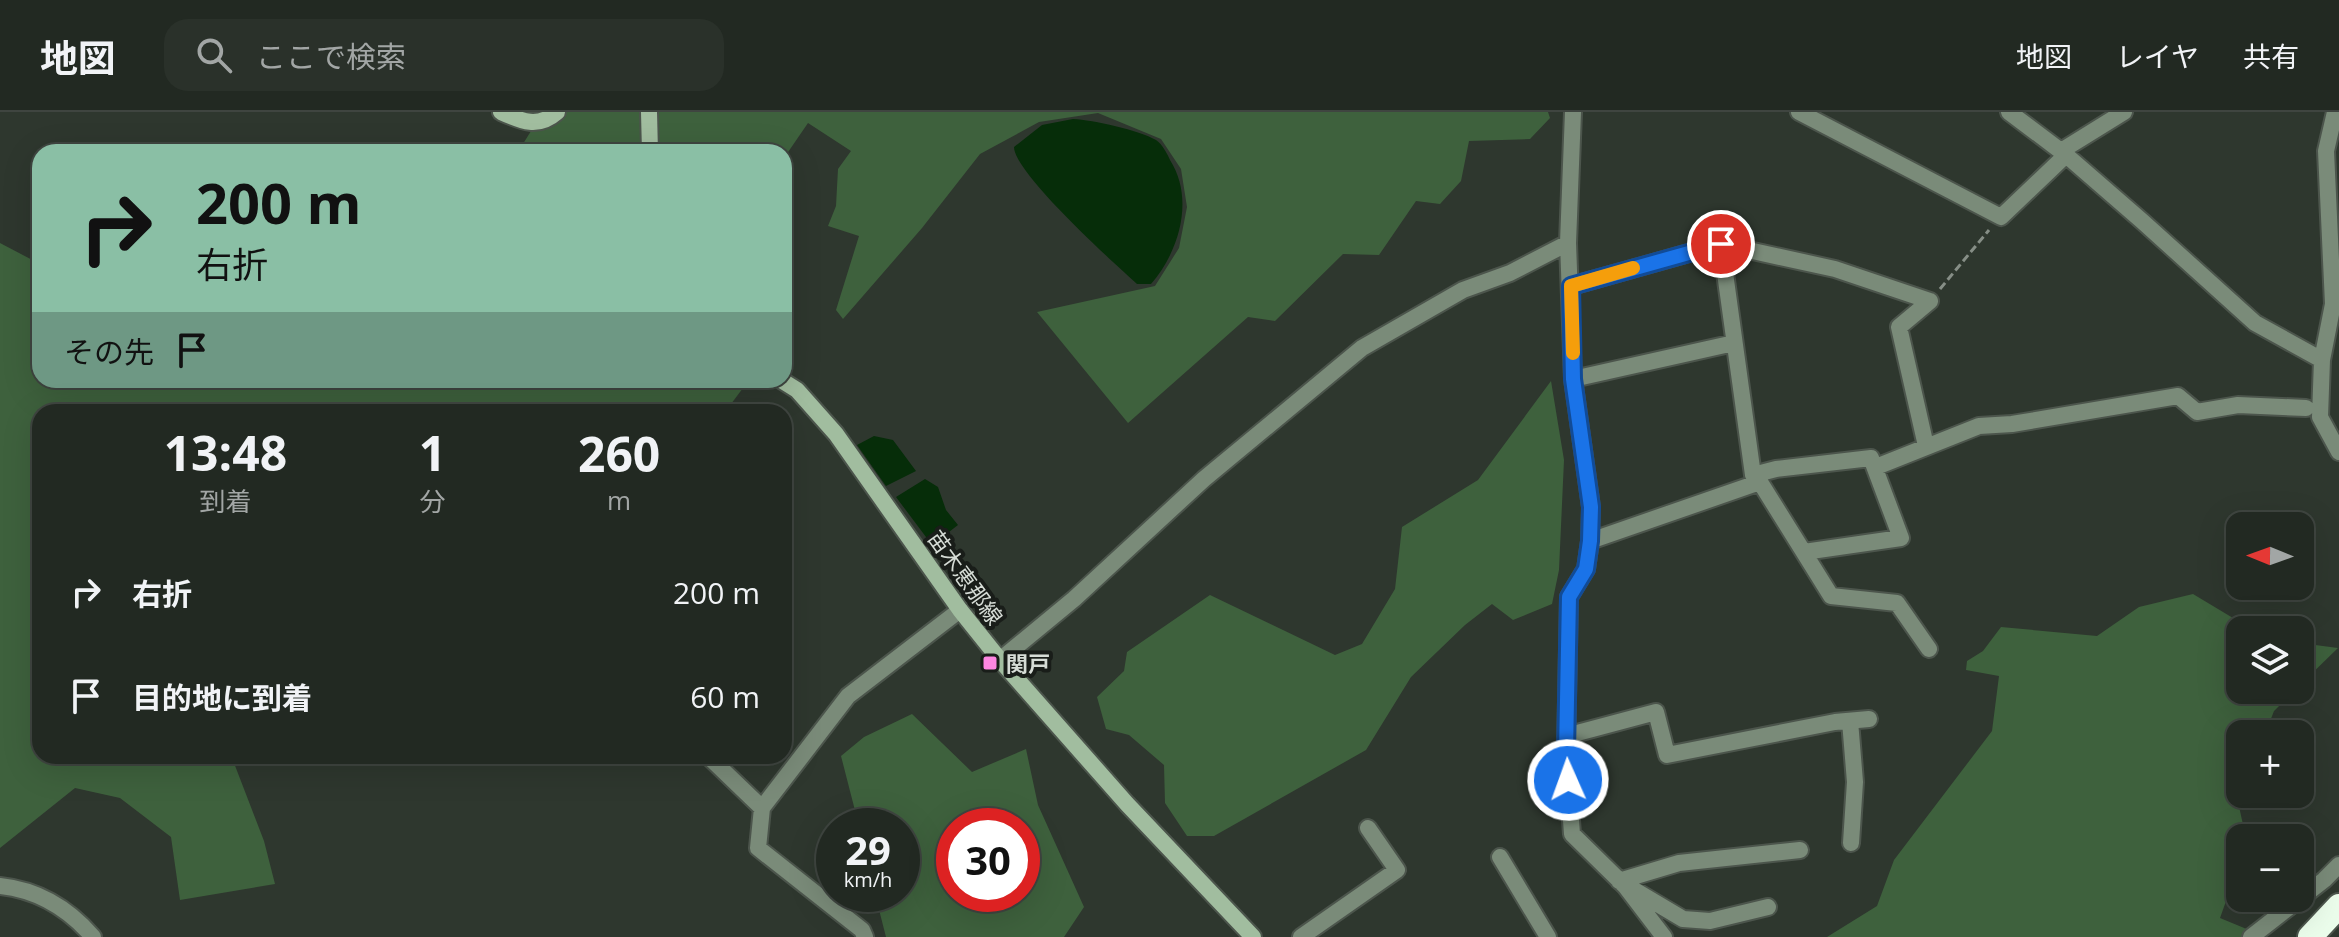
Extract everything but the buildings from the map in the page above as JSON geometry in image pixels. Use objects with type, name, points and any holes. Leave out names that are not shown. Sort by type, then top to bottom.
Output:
[{"type":"highway","points":[[2310,937],[2339,906]]},
{"type":"main road","points":[[501,112],[535,123],[557,112]]},
{"type":"main road","points":[[649,112],[650,144]]},
{"type":"main road","name":"苗木恵那線","points":[[792,387],[836,434],[960,610],[1000,660],[1245,934]]},
{"type":"street","points":[[1573,112],[1568,243],[1573,379],[1591,507],[1586,569],[1569,597],[1566,736],[1572,834],[1619,881],[1664,937]]},
{"type":"street","points":[[1799,112],[2001,217],[2063,153],[2124,112]]},
{"type":"street","points":[[2009,112],[2063,153],[2255,323],[2322,360]]},
{"type":"street","points":[[2336,119],[2326,151],[2336,274],[2322,360],[2320,417],[2339,452]]},
{"type":"street","points":[[1000,660],[1074,599],[1204,479],[1362,348],[1463,290],[1510,273],[1568,243]]},
{"type":"street","points":[[1571,286],[1721,244],[1835,269],[1930,301]]},
{"type":"street","points":[[1721,244],[1757,479],[1831,596],[1897,603],[1929,649]]},
{"type":"street","points":[[1926,446],[1899,327],[1930,301]]},
{"type":"street","points":[[1573,379],[1734,343]]},
{"type":"street","points":[[1876,467],[1979,426],[2012,424],[2178,396],[2197,412],[2238,405],[2306,408]]},
{"type":"street","points":[[1590,541],[1757,479],[1776,469],[1871,458],[1901,538],[1804,552]]},
{"type":"street","points":[[865,937],[862,930],[758,848],[762,808],[848,696],[960,610]]},
{"type":"street","points":[[1566,736],[1656,712],[1667,755],[1869,719]]},
{"type":"street","points":[[1850,721],[1855,782],[1851,843]]},
{"type":"street","points":[[716,764],[762,808]]},
{"type":"street","points":[[1301,937],[1397,870],[1368,828]]},
{"type":"street","points":[[1619,881],[1679,863],[1800,850]]},
{"type":"street","points":[[1500,857],[1548,937]]},
{"type":"street","points":[[2251,937],[2339,865]]},
{"type":"street","points":[[1619,881],[1683,919],[1710,921],[1768,907]]},
{"type":"street","points":[[0,886],[30,892],[51,901],[83,925],[93,937]]},
{"type":"path","points":[[1930,301],[2001,217]]},
{"type":"shaded area","points":[[525,112],[1548,112],[1550,118],[1530,139],[1469,141],[1461,181],[1440,204],[1416,201],[1379,255],[1343,254],[1275,321],[1248,317],[1128,423],[1037,312],[1155,286],[1179,248],[1187,207],[1181,169],[1161,139],[1098,113],[1039,122],[980,154],[922,228],[843,319],[836,310],[859,236],[828,226],[836,206],[838,169],[851,151],[808,123],[792,146],[523,144],[531,131],[554,123]]},
{"type":"shaded area","points":[[1073,119],[1116,126],[1156,140],[1178,175],[1182,191],[1180,225],[1169,257],[1151,284],[1137,284],[1108,257],[1047,196],[1018,159],[1014,147],[1042,125]]},
{"type":"shaded area","points":[[0,243],[32,260],[32,388],[743,388],[731,404],[32,404],[32,764],[234,764],[264,841],[275,884],[180,900],[171,837],[120,798],[75,788],[0,848]]},
{"type":"shaded area","points":[[1551,381],[1564,460],[1559,570],[1552,604],[1513,620],[1492,604],[1465,625],[1411,677],[1366,750],[1214,836],[1187,836],[1165,803],[1164,765],[1129,735],[1106,729],[1097,697],[1124,671],[1127,652],[1210,595],[1335,655],[1362,644],[1395,589],[1402,527],[1478,480]]},
{"type":"shaded area","points":[[874,436],[893,440],[916,471],[886,486],[857,445]]},
{"type":"shaded area","points":[[925,479],[938,487],[946,510],[958,525],[932,545],[896,497]]},
{"type":"shaded area","points":[[2193,594],[2230,616],[2226,616],[2226,704],[2281,704],[2270,720],[2226,720],[2226,808],[2239,808],[2243,824],[2226,824],[2226,901],[2220,918],[2266,937],[1827,937],[1877,906],[1894,860],[1992,731],[1999,676],[1966,670],[1967,661],[1983,651],[2001,627],[2097,636],[2139,607]]},
{"type":"shaded area","points":[[2314,645],[2338,648],[2314,671]]},
{"type":"shaded area","points":[[912,714],[972,772],[1026,749],[1039,808],[936,808],[936,912],[1040,912],[1040,809],[1084,907],[1064,937],[886,937],[880,912],[920,912],[920,808],[854,808],[841,756],[864,737]]},
{"type":"slow traffic","points":[[1573,353],[1571,286],[1633,268]]},
{"type":"place","name":"関戸","points":[[990,663]]},
{"type":"route","points":[[1568,780],[1569,597],[1586,569],[1591,507],[1573,379],[1571,286],[1721,244]]}]
